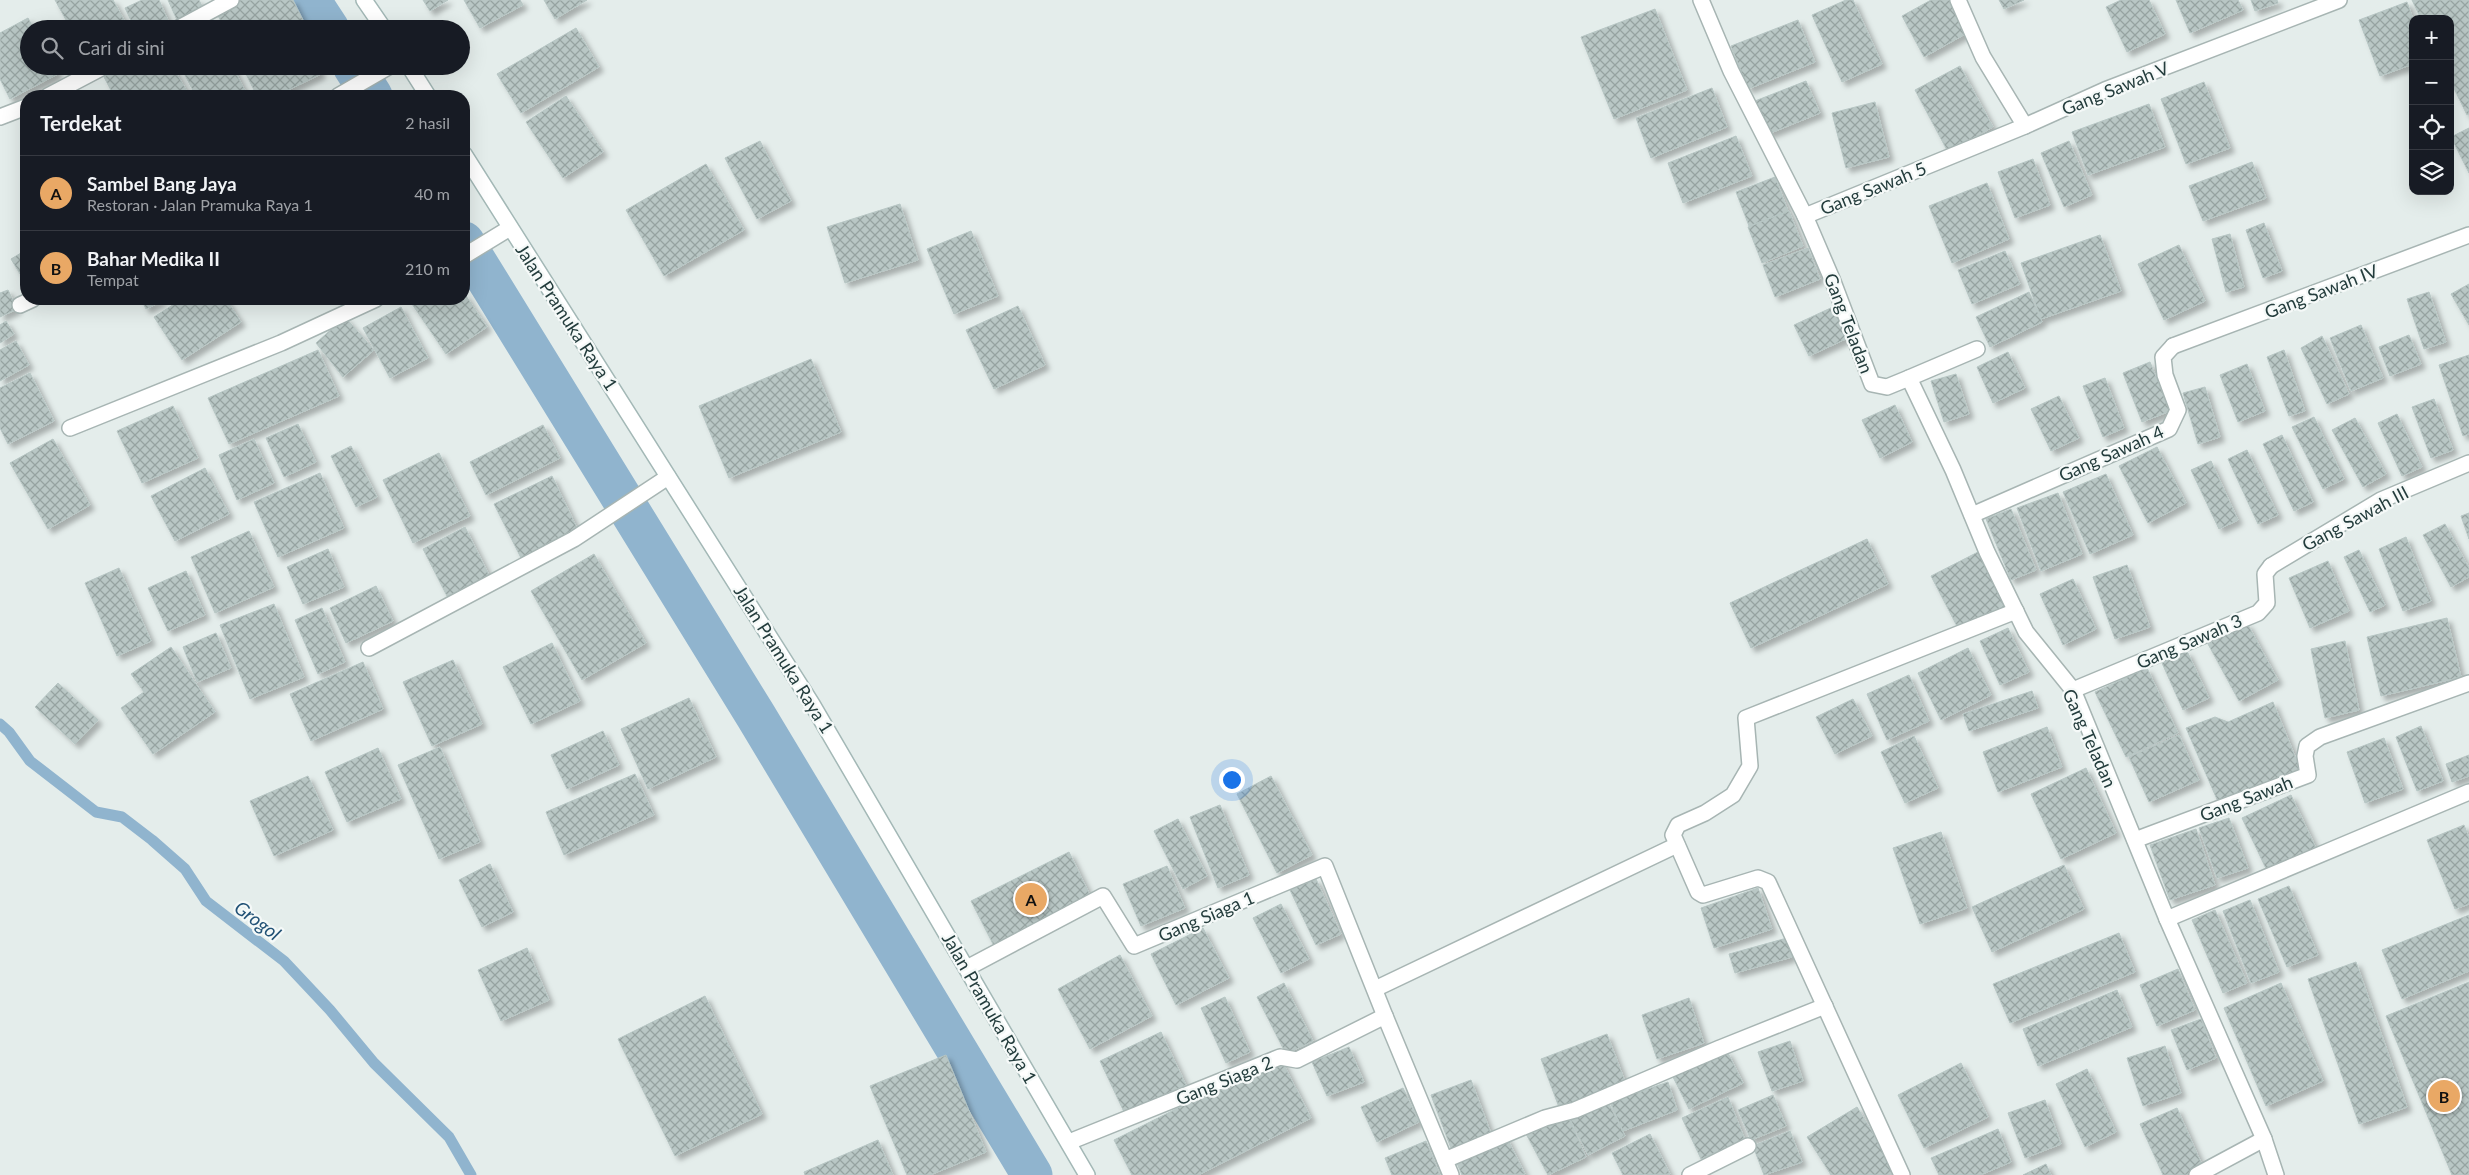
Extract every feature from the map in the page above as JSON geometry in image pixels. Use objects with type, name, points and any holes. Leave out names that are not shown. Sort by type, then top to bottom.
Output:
[{"type":"street","points":[[194,20],[232,0]]},
{"type":"street","points":[[364,0],[378,20]]},
{"type":"street","name":"Gang Sawah 5","points":[[1701,0],[1731,71],[1805,216],[2025,126]]},
{"type":"street","points":[[1958,0],[1983,57],[2025,126]]},
{"type":"street","name":"Gang Sawah V","points":[[2025,126],[2105,90],[2339,0]]},
{"type":"street","points":[[59,90],[88,75]]},
{"type":"street","points":[[348,90],[374,75]]},
{"type":"street","points":[[415,75],[424,90]]},
{"type":"street","points":[[0,117],[20,109]]},
{"type":"street","name":"Jalan Pramuka Raya 1","points":[[470,164],[812,704],[1088,1175]]},
{"type":"street","name":"Gang Teladan","points":[[1805,216],[1832,279],[1872,384],[1887,387],[1909,378],[2026,632],[2072,690],[2167,919],[2264,1139],[2276,1175]]},
{"type":"street","points":[[470,253],[510,228]]},
{"type":"street","name":"Gang Sawah IV","points":[[2172,346],[2469,235]]},
{"type":"street","points":[[70,428],[281,343],[363,305]]},
{"type":"street","name":"Gang Sawah 4","points":[[1972,515],[2169,429],[2178,410],[2165,374],[2163,357],[2172,346]]},
{"type":"street","points":[[1909,378],[1977,349]]},
{"type":"street","name":"Gang Sawah III","points":[[2270,566],[2381,500],[2469,463]]},
{"type":"street","points":[[369,648],[574,539],[668,477]]},
{"type":"street","name":"Gang Sawah 3","points":[[2072,690],[2258,612],[2267,603],[2265,574],[2270,566]]},
{"type":"street","points":[[1902,1175],[1768,882],[1758,878],[1703,896],[1698,892],[1672,835],[1678,825],[1705,813],[1733,795],[1750,766],[1746,718],[2016,611]]},
{"type":"street","name":"Gang Sawah","points":[[2135,840],[2308,776],[2305,756],[2307,746],[2320,737],[2469,683]]},
{"type":"street","points":[[2167,919],[2469,792]]},
{"type":"street","points":[[1375,989],[1677,845]]},
{"type":"street","name":"Gang Siaga 1","points":[[967,968],[1103,896],[1134,946],[1325,866],[1385,1016]]},
{"type":"street","points":[[1445,1160],[1545,1118],[1575,1110],[1720,1048],[1825,1006]]},
{"type":"street","points":[[1385,1016],[1451,1175]]},
{"type":"street","name":"Gang Siaga 2","points":[[1069,1142],[1280,1057],[1297,1060],[1385,1016]]},
{"type":"street","points":[[2197,1175],[2264,1139]]},
{"type":"street","points":[[1690,1175],[1748,1146]]},
{"type":"building","points":[[55,0],[113,0],[124,20],[66,20]]},
{"type":"building","points":[[142,0],[159,0],[168,20],[131,20],[125,8]]},
{"type":"building","points":[[168,0],[199,0],[203,8],[177,20]]},
{"type":"building","points":[[235,0],[293,0],[303,20],[220,20],[215,10]]},
{"type":"building","points":[[423,0],[448,0],[430,11]]},
{"type":"building","points":[[464,0],[520,0],[523,5],[480,28]]},
{"type":"building","points":[[544,0],[587,0],[555,19]]},
{"type":"building","points":[[1846,0],[1853,0],[1882,64],[1842,82],[1812,15]]},
{"type":"building","points":[[1931,0],[1950,0],[1967,33],[1924,57],[1902,16]]},
{"type":"building","points":[[1999,0],[2024,0],[2004,9]]},
{"type":"building","points":[[2121,0],[2149,0],[2165,34],[2127,52],[2106,7]]},
{"type":"building","points":[[2176,0],[2238,0],[2243,10],[2190,33]]},
{"type":"building","points":[[2251,0],[2277,0],[2278,3],[2255,11]]},
{"type":"building","points":[[2412,0],[2469,0],[2469,114],[2467,115],[2454,88],[2454,15],[2419,15]]},
{"type":"building","points":[[2407,2],[2412,15],[2409,15],[2409,65],[2380,76],[2359,20]]},
{"type":"building","points":[[1655,9],[1687,90],[1614,119],[1581,37]]},
{"type":"building","points":[[1798,20],[1815,62],[1748,89],[1731,46]]},
{"type":"building","points":[[20,22],[20,75],[56,75],[27,90],[20,90],[20,94],[10,99],[0,79],[0,33]]},
{"type":"building","points":[[576,28],[599,67],[521,113],[497,74]]},
{"type":"building","points":[[1960,66],[1993,127],[1948,152],[1915,90]]},
{"type":"building","points":[[107,75],[177,75],[186,90],[111,90],[104,77]]},
{"type":"building","points":[[185,75],[237,75],[245,90],[193,90]]},
{"type":"building","points":[[246,75],[319,75],[288,90],[254,90]]},
{"type":"building","points":[[1806,81],[1820,113],[1768,134],[1755,101]]},
{"type":"building","points":[[2204,82],[2230,148],[2186,164],[2161,99]]},
{"type":"building","points":[[1712,88],[1727,127],[1651,158],[1636,118]]},
{"type":"building","points":[[566,96],[603,152],[563,178],[526,122]]},
{"type":"building","points":[[1875,102],[1889,157],[1846,168],[1832,113]]},
{"type":"building","points":[[2149,104],[2165,147],[2088,175],[2072,132]]},
{"type":"building","points":[[2469,128],[2469,173],[2454,143],[2454,136]]},
{"type":"building","points":[[1736,136],[1752,176],[1683,203],[1668,163]]},
{"type":"building","points":[[760,141],[791,201],[757,219],[725,158]]},
{"type":"building","points":[[2069,141],[2092,195],[2064,207],[2041,153]]},
{"type":"building","points":[[2033,159],[2050,205],[2015,218],[1998,172]]},
{"type":"building","points":[[2252,162],[2266,198],[2203,221],[2189,186]]},
{"type":"building","points":[[706,164],[744,230],[664,276],[626,210]]},
{"type":"building","points":[[1775,177],[1788,211],[1749,226],[1736,192]]},
{"type":"building","points":[[1987,183],[2009,239],[1952,263],[1929,206]]},
{"type":"building","points":[[900,204],[918,260],[845,283],[827,227]]},
{"type":"building","points":[[1789,211],[1803,246],[1762,263],[1748,227]]},
{"type":"building","points":[[2264,223],[2282,271],[2263,278],[2246,230]]},
{"type":"building","points":[[971,231],[998,296],[954,314],[927,249]]},
{"type":"building","points":[[2230,234],[2244,287],[2226,292],[2212,239]]},
{"type":"building","points":[[2100,235],[2121,291],[2041,319],[2021,263]]},
{"type":"building","points":[[2179,245],[2205,301],[2164,320],[2138,264]]},
{"type":"building","points":[[1808,248],[1820,279],[1775,297],[1763,265]]},
{"type":"building","points":[[2005,251],[2020,284],[1972,304],[1958,270]]},
{"type":"building","points":[[20,254],[20,274],[11,259]]},
{"type":"building","points":[[2469,284],[2469,325],[2451,294]]},
{"type":"building","points":[[8,290],[17,309],[0,317],[0,293]]},
{"type":"building","points":[[2029,292],[2042,322],[1990,347],[1976,317]]},
{"type":"building","points":[[2429,292],[2446,342],[2424,349],[2407,299]]},
{"type":"building","points":[[470,302],[487,327],[446,354],[413,305],[470,305]]},
{"type":"building","points":[[144,305],[154,305],[146,309]]},
{"type":"building","points":[[173,305],[230,305],[241,322],[182,360],[154,317]]},
{"type":"building","points":[[1018,306],[1045,365],[994,389],[966,330]]},
{"type":"building","points":[[1835,306],[1850,337],[1809,356],[1794,325]]},
{"type":"building","points":[[401,307],[428,358],[390,378],[363,328]]},
{"type":"building","points":[[345,317],[374,350],[343,377],[316,343]]},
{"type":"building","points":[[6,321],[14,334],[0,343],[0,325]]},
{"type":"building","points":[[2361,325],[2383,378],[2351,391],[2330,338]]},
{"type":"building","points":[[2409,335],[2421,364],[2390,376],[2379,347]]},
{"type":"building","points":[[2322,336],[2349,394],[2327,404],[2301,348]]},
{"type":"building","points":[[16,341],[29,365],[0,381],[0,350]]},
{"type":"building","points":[[318,350],[339,396],[229,444],[208,398]]},
{"type":"building","points":[[2284,350],[2305,411],[2289,416],[2267,357]]},
{"type":"building","points":[[2008,352],[2025,388],[1993,403],[1977,367]]},
{"type":"building","points":[[2469,355],[2469,434],[2463,436],[2439,365]]},
{"type":"building","points":[[811,359],[841,432],[729,478],[699,406]]},
{"type":"building","points":[[2150,362],[2170,411],[2142,422],[2123,373]]},
{"type":"building","points":[[2247,364],[2265,411],[2238,422],[2220,375]]},
{"type":"building","points":[[30,373],[54,421],[8,444],[0,428],[0,388]]},
{"type":"building","points":[[1956,374],[1969,414],[1944,422],[1931,381]]},
{"type":"building","points":[[2105,378],[2124,428],[2103,437],[2083,386]]},
{"type":"building","points":[[2205,387],[2220,437],[2198,444],[2183,393]]},
{"type":"building","points":[[2059,396],[2079,438],[2051,451],[2031,409]]},
{"type":"building","points":[[2434,399],[2453,450],[2431,458],[2412,407]]},
{"type":"building","points":[[1895,405],[1912,442],[1880,458],[1862,420]]},
{"type":"building","points":[[173,406],[198,458],[142,483],[117,431]]},
{"type":"building","points":[[2397,414],[2422,467],[2402,476],[2378,423]]},
{"type":"building","points":[[2314,417],[2344,479],[2323,489],[2292,427]]},
{"type":"building","points":[[2355,418],[2386,474],[2363,487],[2332,430]]},
{"type":"building","points":[[298,424],[316,462],[284,477],[266,438]]},
{"type":"building","points":[[543,425],[560,458],[486,495],[470,462]]},
{"type":"building","points":[[2282,435],[2313,502],[2294,511],[2263,444]]},
{"type":"building","points":[[53,439],[90,505],[48,529],[10,463]]},
{"type":"building","points":[[254,439],[274,483],[237,500],[219,455]]},
{"type":"building","points":[[351,446],[377,497],[356,507],[331,456]]},
{"type":"building","points":[[2157,447],[2186,503],[2148,523],[2119,466]]},
{"type":"building","points":[[2247,450],[2278,515],[2258,524],[2228,459]]},
{"type":"building","points":[[439,453],[470,516],[413,543],[383,480]]},
{"type":"building","points":[[2211,461],[2238,520],[2219,529],[2191,470]]},
{"type":"building","points":[[205,468],[229,514],[175,541],[151,496]]},
{"type":"building","points":[[320,473],[344,528],[278,557],[254,502]]},
{"type":"building","points":[[2106,474],[2133,535],[2090,554],[2063,492]]},
{"type":"building","points":[[552,476],[579,532],[522,560],[494,504]]},
{"type":"building","points":[[2058,493],[2082,554],[2041,571],[2017,508]]},
{"type":"building","points":[[2011,509],[2036,570],[2011,580],[1986,519]]},
{"type":"building","points":[[2469,513],[2469,539],[2461,516]]},
{"type":"building","points":[[2445,524],[2469,568],[2469,577],[2451,587],[2423,535]]},
{"type":"building","points":[[465,527],[490,577],[448,598],[423,549]]},
{"type":"building","points":[[249,531],[274,587],[215,613],[191,557]]},
{"type":"building","points":[[2406,537],[2431,601],[2403,611],[2379,549]]},
{"type":"building","points":[[1867,539],[1888,584],[1751,648],[1730,603]]},
{"type":"building","points":[[328,549],[344,587],[303,604],[287,567]]},
{"type":"building","points":[[2359,550],[2385,605],[2370,612],[2344,557]]},
{"type":"building","points":[[1978,552],[2006,608],[1960,632],[1931,576]]},
{"type":"building","points":[[594,554],[646,643],[582,680],[531,591]]},
{"type":"building","points":[[2328,561],[2349,611],[2310,628],[2289,578]]},
{"type":"building","points":[[2127,565],[2150,627],[2115,639],[2093,577]]},
{"type":"building","points":[[119,568],[151,641],[117,656],[85,583]]},
{"type":"building","points":[[186,571],[205,615],[168,631],[148,588]]},
{"type":"building","points":[[2073,579],[2096,629],[2063,645],[2040,594]]},
{"type":"building","points":[[376,586],[393,621],[346,643],[330,608]]},
{"type":"building","points":[[274,604],[304,677],[250,699],[220,625]]},
{"type":"building","points":[[322,608],[345,662],[318,674],[295,620]]},
{"type":"building","points":[[2447,618],[2461,677],[2381,696],[2367,637]]},
{"type":"building","points":[[2247,623],[2278,680],[2239,701],[2208,644]]},
{"type":"building","points":[[2008,628],[2029,672],[2000,685],[1980,641]]},
{"type":"building","points":[[216,633],[231,668],[197,682],[183,647]]},
{"type":"building","points":[[2345,641],[2359,710],[2325,718],[2311,649]]},
{"type":"building","points":[[552,643],[580,701],[531,724],[503,667]]},
{"type":"building","points":[[171,647],[215,712],[153,754],[121,708],[144,692],[131,674]]},
{"type":"building","points":[[1968,648],[1991,695],[1941,720],[1918,673]]},
{"type":"building","points":[[2187,651],[2209,698],[2183,710],[2162,663]]},
{"type":"building","points":[[453,660],[482,724],[432,746],[403,682]]},
{"type":"building","points":[[363,662],[383,709],[311,741],[290,694]]},
{"type":"building","points":[[2147,668],[2178,733],[2126,757],[2095,692]]},
{"type":"building","points":[[1909,675],[1929,721],[1887,740],[1867,694]]},
{"type":"building","points":[[58,683],[98,720],[75,744],[35,707]]},
{"type":"building","points":[[2032,691],[2038,708],[1969,731],[1963,714]]},
{"type":"building","points":[[689,698],[716,757],[648,789],[621,729]]},
{"type":"building","points":[[1853,699],[1872,736],[1835,754],[1816,717]]},
{"type":"building","points":[[2273,702],[2301,771],[2219,804],[2186,728],[2215,717],[2228,722]]},
{"type":"building","points":[[2421,726],[2443,781],[2417,791],[2396,737]]},
{"type":"building","points":[[2047,727],[2062,767],[1998,792],[1983,752]]},
{"type":"building","points":[[603,731],[619,765],[567,789],[551,755]]},
{"type":"building","points":[[2179,735],[2199,780],[2149,802],[2129,757]]},
{"type":"building","points":[[1914,736],[1938,788],[1905,803],[1881,752]]},
{"type":"building","points":[[2384,738],[2403,789],[2365,803],[2347,752]]},
{"type":"building","points":[[440,747],[480,842],[439,859],[398,765]]},
{"type":"building","points":[[378,748],[401,799],[347,822],[325,772]]},
{"type":"building","points":[[2469,755],[2469,776],[2452,782],[2446,764]]},
{"type":"building","points":[[2086,768],[2116,833],[2061,859],[2031,794]]},
{"type":"building","points":[[635,774],[654,815],[564,855],[546,812]]},
{"type":"building","points":[[308,776],[333,830],[274,856],[250,801]]},
{"type":"building","points":[[1271,776],[1312,855],[1277,873],[1237,794]]},
{"type":"building","points":[[2291,795],[2318,852],[2269,875],[2242,818]]},
{"type":"building","points":[[1220,805],[1249,875],[1218,888],[1190,817]]},
{"type":"building","points":[[2229,818],[2248,868],[2217,878],[2199,828]]},
{"type":"building","points":[[1178,819],[1207,876],[1183,889],[1154,831]]},
{"type":"building","points":[[2464,825],[2469,838],[2469,904],[2455,909],[2427,840]]},
{"type":"building","points":[[2196,829],[2215,885],[2170,900],[2150,845]]},
{"type":"building","points":[[1941,832],[1967,908],[1920,924],[1893,848]]},
{"type":"building","points":[[1069,852],[1091,897],[994,946],[971,901]]},
{"type":"building","points":[[490,864],[513,912],[482,927],[459,880]]},
{"type":"building","points":[[2064,865],[2084,909],[1992,952],[1972,907]]},
{"type":"building","points":[[1167,866],[1185,908],[1141,926],[1123,884]]},
{"type":"building","points":[[1316,879],[1341,934],[1316,945],[1290,890]]},
{"type":"building","points":[[2289,886],[2318,955],[2287,967],[2258,899]]},
{"type":"building","points":[[1758,888],[1772,929],[1714,948],[1701,908]]},
{"type":"building","points":[[2250,900],[2279,972],[2251,983],[2223,911]]},
{"type":"building","points":[[1281,904],[1309,959],[1281,973],[1253,918]]},
{"type":"building","points":[[2215,910],[2247,983],[2223,993],[2192,920]]},
{"type":"building","points":[[2469,915],[2469,971],[2402,999],[2382,950]]},
{"type":"building","points":[[1203,928],[1229,978],[1176,1005],[1151,954]]},
{"type":"building","points":[[2119,933],[2135,972],[2010,1023],[1993,984]]},
{"type":"building","points":[[1787,938],[1792,957],[1735,973],[1729,954]]},
{"type":"building","points":[[527,948],[549,1000],[501,1021],[478,970]]},
{"type":"building","points":[[1120,955],[1152,1016],[1090,1049],[1058,989]]},
{"type":"building","points":[[2356,962],[2407,1107],[2359,1124],[2308,979]]},
{"type":"building","points":[[2178,969],[2195,1010],[2157,1026],[2140,985]]},
{"type":"building","points":[[2469,982],[2469,1175],[2452,1175],[2386,1016]]},
{"type":"building","points":[[1284,983],[1313,1041],[1286,1054],[1257,997]]},
{"type":"building","points":[[2281,983],[2323,1081],[2266,1106],[2224,1008]]},
{"type":"building","points":[[2117,990],[2132,1027],[2038,1066],[2023,1029]]},
{"type":"building","points":[[705,996],[762,1114],[675,1156],[618,1039]]},
{"type":"building","points":[[1225,997],[1250,1052],[1226,1063],[1201,1008]]},
{"type":"building","points":[[1689,998],[1704,1043],[1657,1059],[1642,1015]]},
{"type":"building","points":[[2201,1019],[2216,1058],[2187,1070],[2171,1030]]},
{"type":"building","points":[[1161,1032],[1186,1085],[1125,1114],[1100,1061]]},
{"type":"building","points":[[1607,1034],[1626,1084],[1560,1110],[1541,1059]]},
{"type":"building","points":[[1790,1041],[1803,1081],[1772,1091],[1758,1052]]},
{"type":"building","points":[[2165,1046],[2181,1093],[2143,1106],[2127,1058]]},
{"type":"building","points":[[1349,1047],[1364,1082],[1327,1096],[1312,1062]]},
{"type":"building","points":[[1727,1051],[1743,1083],[1689,1109],[1673,1077]]},
{"type":"building","points":[[946,1055],[986,1152],[930,1175],[907,1175],[870,1086]]},
{"type":"building","points":[[1280,1057],[1311,1118],[1198,1175],[1132,1175],[1114,1140]]},
{"type":"building","points":[[1961,1063],[1988,1117],[1924,1148],[1898,1095]]},
{"type":"building","points":[[2087,1069],[2116,1132],[2085,1147],[2056,1084]]},
{"type":"building","points":[[1471,1080],[1492,1136],[1452,1151],[1431,1095]]},
{"type":"building","points":[[1668,1082],[1677,1110],[1623,1131],[1610,1102]]},
{"type":"building","points":[[1403,1088],[1419,1122],[1377,1142],[1361,1107]]},
{"type":"building","points":[[1773,1095],[1786,1126],[1751,1140],[1738,1110]]},
{"type":"building","points":[[1728,1097],[1745,1140],[1701,1159],[1682,1118]]},
{"type":"building","points":[[1607,1100],[1625,1136],[1588,1155],[1570,1119]]},
{"type":"building","points":[[2045,1100],[2061,1144],[2025,1158],[2008,1113]]},
{"type":"building","points":[[1857,1107],[1896,1171],[1889,1175],[1831,1175],[1807,1137]]},
{"type":"building","points":[[2177,1108],[2203,1167],[2186,1175],[2163,1175],[2140,1124]]},
{"type":"building","points":[[1567,1114],[1586,1157],[1548,1175],[1525,1132]]},
{"type":"building","points":[[1998,1129],[2011,1162],[1980,1175],[1939,1175],[1931,1158]]},
{"type":"building","points":[[1790,1131],[1802,1162],[1764,1175],[1753,1146]]},
{"type":"building","points":[[1650,1134],[1670,1174],[1623,1175],[1612,1153]]},
{"type":"building","points":[[1506,1136],[1525,1174],[1462,1175],[1456,1161]]},
{"type":"building","points":[[878,1140],[893,1175],[805,1175],[804,1172]]},
{"type":"building","points":[[1426,1141],[1440,1175],[1392,1175],[1385,1158]]},
{"type":"building","points":[[2046,1164],[2051,1175],[2023,1175]]},
{"type":"waterway","points":[[310,0],[323,20]]},
{"type":"waterway","points":[[359,75],[368,90]]},
{"type":"waterway","points":[[470,252],[756,716],[1032,1175]]},
{"type":"waterway","name":"Grogol","points":[[0,724],[9,732],[30,761],[96,812],[122,817],[152,840],[185,869],[206,901],[284,961],[330,1010],[374,1063],[449,1137],[471,1175]]},
{"type":"place","name":"Sambel Bang Jaya","points":[[1031,899]]},
{"type":"place","name":"Bahar Medika II","points":[[2444,1096]]}]
